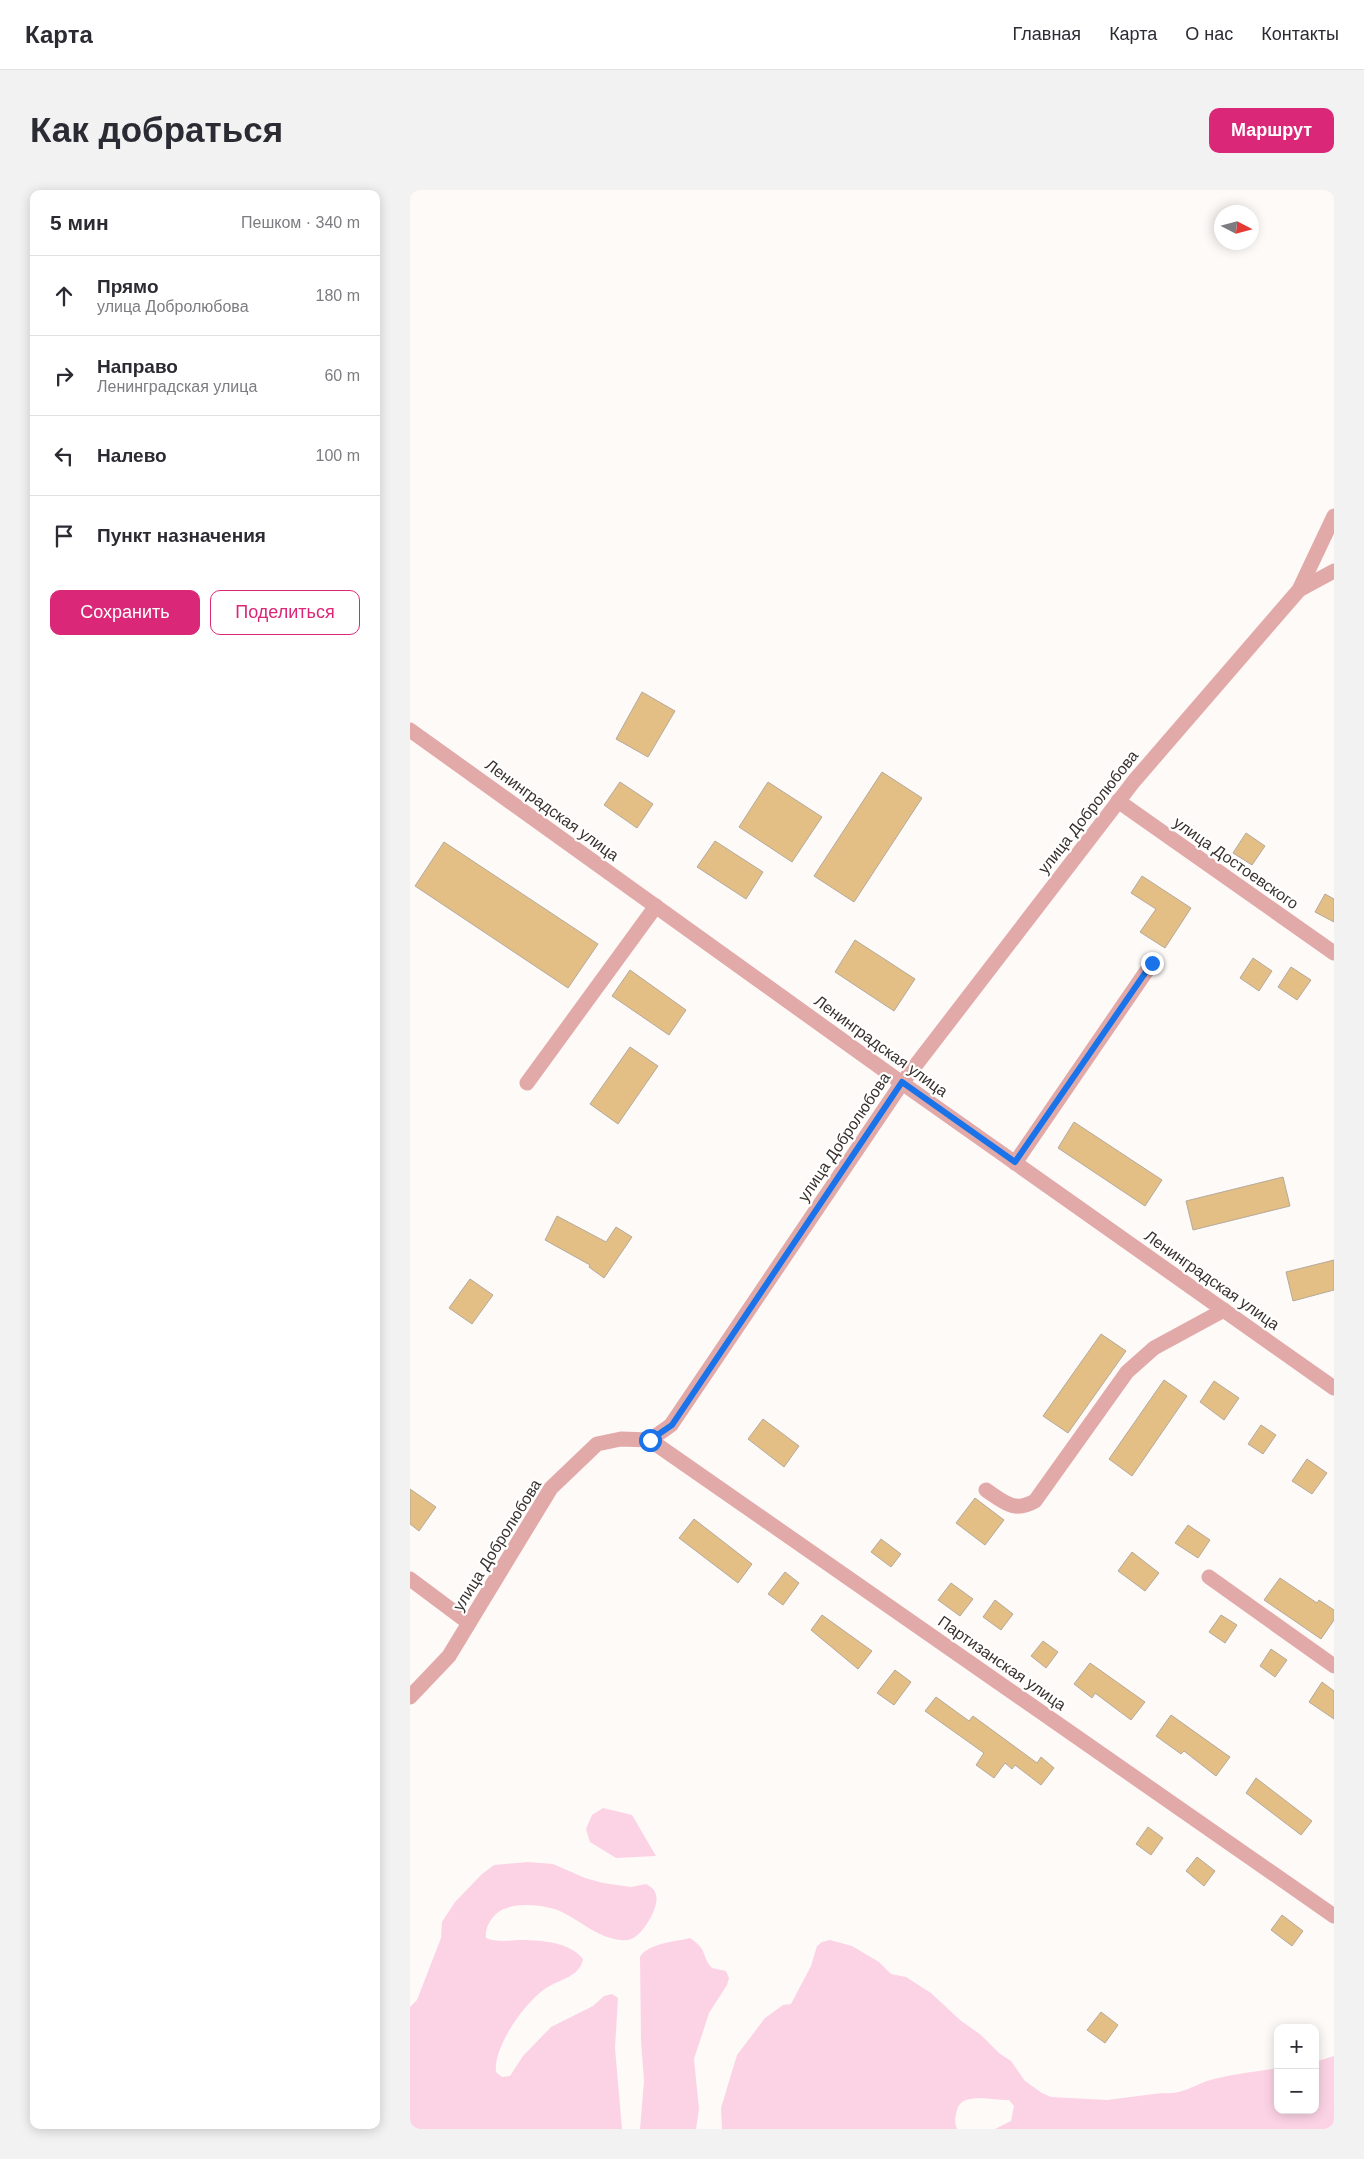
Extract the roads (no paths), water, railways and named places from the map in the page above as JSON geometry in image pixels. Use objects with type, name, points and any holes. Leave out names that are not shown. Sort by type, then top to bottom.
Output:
[{"type":"street","name":"улица Добролюбова","points":[[410,1697],[449,1656],[551,1488],[597,1444],[621,1439],[650,1440],[672,1425],[902,1082],[1118,801],[1300,590],[1334,516]]},
{"type":"street","points":[[1300,590],[1334,571]]},
{"type":"street","name":"Ленинградская улица","points":[[410,730],[1334,1388]]},
{"type":"street","name":"улица Достоевского","points":[[1118,801],[1334,953]]},
{"type":"street","points":[[527,1083],[656,906]]},
{"type":"street","points":[[1015,1162],[1152,963]]},
{"type":"street","points":[[986,1490],[1010,1505],[1024,1507],[1035,1501],[1127,1372],[1154,1348],[1224,1310]]},
{"type":"street","name":"Партизанская улица","points":[[650,1440],[1334,1916]]},
{"type":"street","points":[[1209,1577],[1334,1666]]},
{"type":"street","points":[[410,1579],[469,1623]]}]
